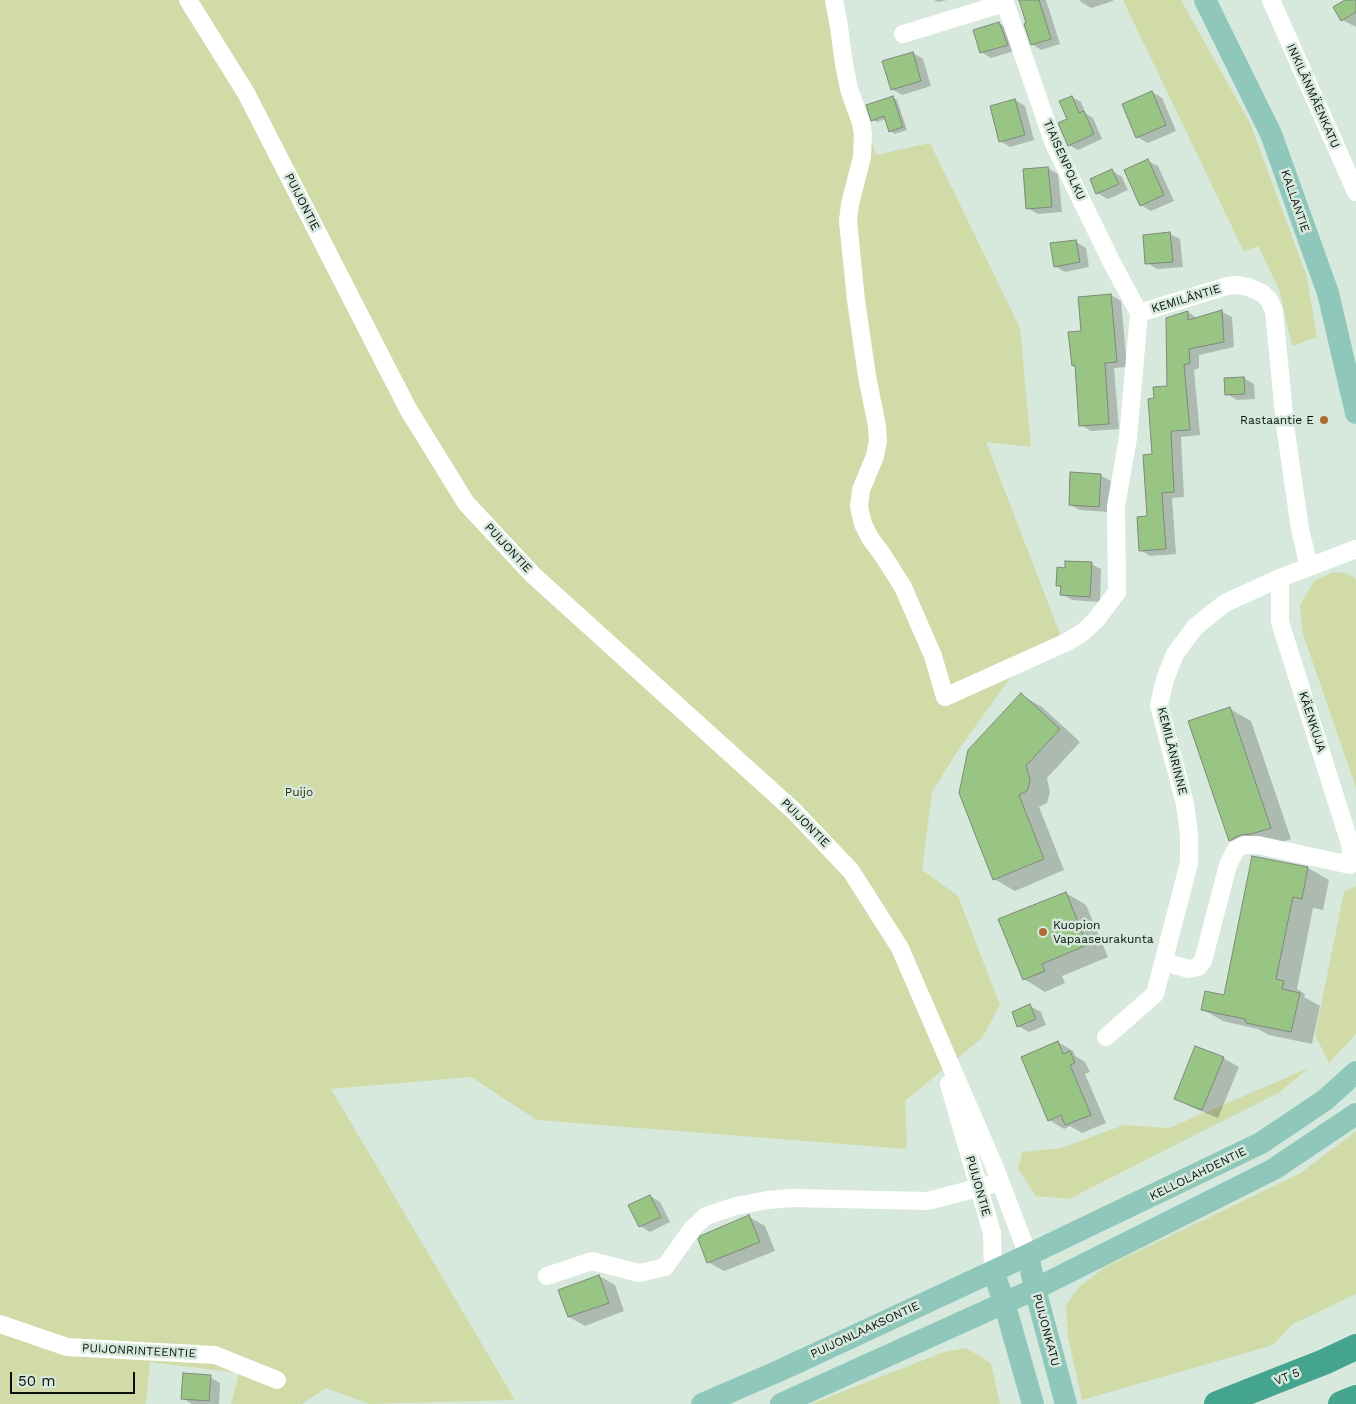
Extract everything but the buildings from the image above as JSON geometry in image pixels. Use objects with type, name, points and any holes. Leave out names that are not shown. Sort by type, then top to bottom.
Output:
[{"type":"highway","name":"VT 5","points":[[1217,1404],[1324,1362],[1356,1347]]},
{"type":"highway","points":[[1341,1404],[1356,1398]]},
{"type":"main road","name":"KALLANTIE","points":[[1205,0],[1271,134],[1328,294],[1356,413]]},
{"type":"main road","name":"KELLOLAHDENTIE","points":[[1028,1255],[1261,1143],[1325,1100],[1356,1072]]},
{"type":"main road","points":[[781,1404],[1035,1289],[1274,1169],[1356,1114]]},
{"type":"main road","name":"PUIJONLAAKSONTIE","points":[[702,1404],[781,1370],[1028,1255]]},
{"type":"main road","name":"PUIJONKATU","points":[[1028,1255],[1035,1289],[1066,1404]]},
{"type":"main road","points":[[993,1271],[1004,1302],[1033,1404]]},
{"type":"street","name":"PUIJONTIE","points":[[188,0],[246,93],[408,409],[466,504],[534,575],[794,811],[851,871],[900,948],[1000,1182],[1028,1255]]},
{"type":"street","name":"KEMILÄNTIE","points":[[834,0],[849,89],[858,112],[863,134],[862,157],[850,204],[848,220],[856,300],[878,441],[875,456],[861,490],[859,507],[863,524],[870,538],[903,587],[934,656],[945,697],[1067,642],[1083,632],[1096,620],[1117,592],[1116,506],[1128,438],[1138,313],[1232,286],[1248,287],[1262,293],[1269,300],[1274,310],[1285,425],[1300,530],[1309,567]]},
{"type":"street","name":"INKILÄNMÄENKATU","points":[[1271,0],[1356,192]]},
{"type":"street","points":[[903,34],[1005,2]]},
{"type":"street","name":"TIAISENPOLKU","points":[[1005,2],[1054,144],[1138,313]]},
{"type":"street","name":"KEMILÄNRINNE","points":[[1106,1037],[1155,994],[1189,864],[1189,834],[1184,804],[1159,705],[1165,679],[1175,654],[1195,627],[1225,603],[1280,578],[1356,550]]},
{"type":"street","name":"KÄENKUJA","points":[[1164,962],[1189,969],[1198,967],[1203,961],[1228,865],[1236,849],[1244,845],[1258,845],[1350,865],[1351,847],[1280,622],[1280,578]]},
{"type":"street","name":"PUIJONTIE","points":[[930,1016],[992,1233],[993,1271]]},
{"type":"street","points":[[548,1276],[592,1261],[639,1273],[664,1267],[692,1228],[706,1216],[736,1206],[792,1198],[928,1201],[1000,1182]]},
{"type":"street","name":"PUIJONRINTEENTIE","points":[[0,1324],[67,1347],[215,1355],[277,1380]]},
{"type":"green space","name":"Puijo","points":[[0,0],[830,0],[876,155],[930,143],[1020,328],[1031,447],[986,442],[1060,634],[1013,674],[957,752],[932,792],[922,870],[958,896],[1000,1005],[982,1038],[905,1101],[907,1149],[537,1120],[471,1077],[331,1089],[515,1400],[369,1404],[326,1388],[302,1404],[231,1404],[239,1373],[150,1362],[146,1404],[0,1404]]},
{"type":"green space","points":[[1123,0],[1181,0],[1250,123],[1307,277],[1317,337],[1292,346],[1279,289],[1258,246],[1244,252]]},
{"type":"green space","points":[[1333,572],[1347,573],[1356,579],[1356,788],[1303,634],[1300,605],[1314,581]]},
{"type":"green space","points":[[1356,886],[1356,1034],[1329,1063],[1315,1035],[1344,892]]},
{"type":"green space","points":[[1309,1068],[1280,1092],[1069,1199],[1036,1196],[1018,1169],[1022,1152],[1061,1148],[1124,1125],[1169,1128]]},
{"type":"green space","points":[[1356,1131],[1356,1294],[1293,1324],[1273,1345],[1082,1400],[1068,1337],[1066,1305],[1079,1287],[1105,1267],[1299,1174]]},
{"type":"green space","points":[[966,1348],[991,1363],[1000,1404],[811,1404],[944,1352]]},
{"type":"place","name":"Rastaantie E","points":[[1324,420]]},
{"type":"place","name":"Kuopion Vapaaseurakunta","points":[[1043,932]]}]
